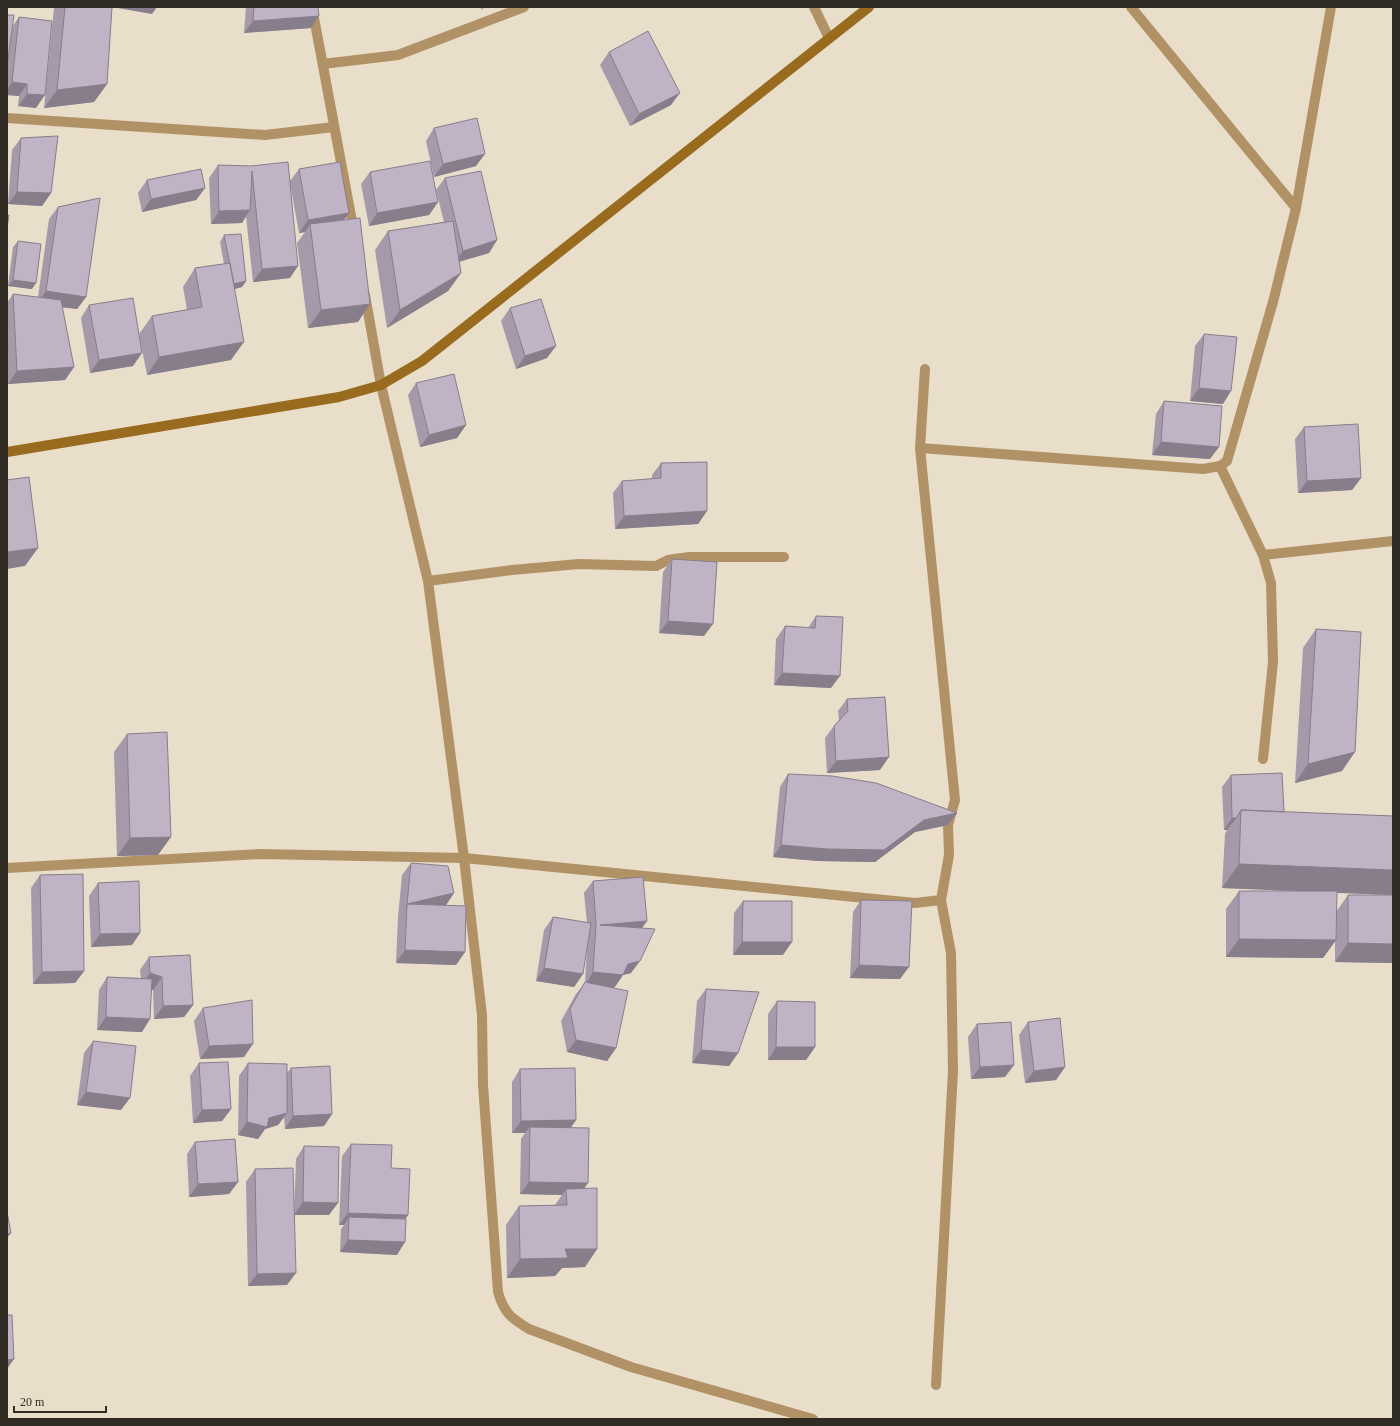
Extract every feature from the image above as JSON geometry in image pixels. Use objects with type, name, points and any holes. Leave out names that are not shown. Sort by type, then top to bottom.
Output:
[{"type":"main road","points":[[7,452],[339,397],[381,385],[422,361],[869,7]]},
{"type":"street","points":[[312,7],[356,244]]},
{"type":"street","points":[[323,64],[398,55],[524,7]]},
{"type":"street","points":[[814,7],[829,38]]},
{"type":"street","points":[[1131,7],[1296,208]]},
{"type":"street","points":[[920,448],[1144,466],[1203,469],[1220,466],[1227,461],[1273,302],[1296,208],[1331,7]]},
{"type":"street","points":[[7,118],[265,135],[334,127]]},
{"type":"street","points":[[363,283],[381,385],[428,581],[464,858],[482,1015],[482,1085],[498,1292],[502,1305],[507,1313],[516,1322],[529,1329],[631,1367],[813,1419]]},
{"type":"street","points":[[925,369],[920,448],[956,800],[948,825],[949,855],[941,900],[951,953],[953,1071],[936,1385]]},
{"type":"street","points":[[1220,466],[1263,555],[1271,584],[1273,662],[1263,759]]},
{"type":"street","points":[[1263,555],[1393,541]]},
{"type":"street","points":[[428,581],[512,570],[579,564],[656,566],[668,560],[689,557],[784,557]]},
{"type":"street","points":[[7,868],[260,854],[464,858],[915,903],[941,900]]},
{"type":"building","points":[[65,7],[112,7],[107,84],[57,90]]},
{"type":"building","points":[[254,7],[318,7],[319,16],[253,21]]},
{"type":"building","points":[[7,15],[14,15],[7,67]]},
{"type":"building","points":[[19,17],[52,21],[45,95],[27,94],[27,84],[12,82]]},
{"type":"building","points":[[648,31],[680,93],[639,114],[609,52]]},
{"type":"building","points":[[477,118],[485,154],[443,164],[434,128]]},
{"type":"building","points":[[58,136],[51,193],[17,192],[21,138]]},
{"type":"building","points":[[430,161],[438,202],[377,213],[370,172]]},
{"type":"building","points":[[288,162],[298,266],[262,269],[252,171],[250,210],[219,211],[218,165],[251,166]]},
{"type":"building","points":[[340,162],[349,213],[308,220],[299,169]]},
{"type":"building","points":[[201,169],[205,188],[151,199],[147,180]]},
{"type":"building","points":[[481,171],[497,240],[463,251],[445,178]]},
{"type":"building","points":[[100,198],[86,297],[46,291],[58,207]]},
{"type":"building","points":[[9,215],[7,228],[7,216]]},
{"type":"building","points":[[360,218],[370,304],[321,310],[310,224]]},
{"type":"building","points":[[453,221],[461,273],[400,310],[388,231]]},
{"type":"building","points":[[241,234],[246,281],[234,284],[224,235]]},
{"type":"building","points":[[18,241],[41,244],[36,283],[13,280]]},
{"type":"building","points":[[230,263],[244,342],[159,357],[152,316],[202,307],[195,268]]},
{"type":"building","points":[[13,294],[61,300],[74,367],[17,371]]},
{"type":"building","points":[[133,298],[142,353],[99,360],[89,305]]},
{"type":"building","points":[[541,299],[556,346],[525,356],[510,308]]},
{"type":"building","points":[[1204,334],[1237,337],[1231,391],[1199,388]]},
{"type":"building","points":[[454,374],[466,425],[429,435],[416,383]]},
{"type":"building","points":[[1164,401],[1222,406],[1219,447],[1161,442]]},
{"type":"building","points":[[1358,424],[1361,478],[1307,481],[1304,427]]},
{"type":"building","points":[[707,462],[707,511],[624,516],[622,481],[661,478],[661,463]]},
{"type":"building","points":[[29,477],[38,548],[7,552],[7,480]]},
{"type":"building","points":[[672,559],[717,562],[713,624],[668,621]]},
{"type":"building","points":[[816,616],[843,617],[840,676],[782,673],[785,626],[815,628]]},
{"type":"building","points":[[1316,629],[1361,632],[1355,752],[1308,764]]},
{"type":"building","points":[[885,697],[889,757],[836,761],[834,726],[848,711],[847,699]]},
{"type":"building","points":[[167,732],[171,837],[130,838],[127,734]]},
{"type":"building","points":[[1282,773],[1284,812],[1241,810],[1236,818],[1232,818],[1231,775]]},
{"type":"building","points":[[788,774],[832,776],[876,783],[957,813],[924,820],[884,850],[827,849],[781,845]]},
{"type":"building","points":[[1241,810],[1393,816],[1393,870],[1239,864]]},
{"type":"building","points":[[411,863],[448,866],[454,893],[407,904]]},
{"type":"building","points":[[83,874],[84,971],[42,972],[40,875]]},
{"type":"building","points":[[643,877],[647,921],[600,925],[655,929],[640,961],[628,964],[623,975],[593,972],[596,925],[593,881]]},
{"type":"building","points":[[139,881],[140,933],[100,934],[98,883]]},
{"type":"building","points":[[1239,891],[1337,891],[1336,940],[1239,939]]},
{"type":"building","points":[[1348,895],[1393,895],[1393,944],[1348,943]]},
{"type":"building","points":[[861,900],[912,901],[909,967],[859,965]]},
{"type":"building","points":[[743,901],[792,901],[792,942],[742,942]]},
{"type":"building","points":[[407,904],[466,906],[465,952],[405,950]]},
{"type":"building","points":[[553,917],[591,923],[583,974],[544,968]]},
{"type":"building","points":[[190,955],[193,1005],[163,1006],[162,977],[150,973],[149,957]]},
{"type":"building","points":[[107,977],[152,979],[150,1019],[106,1017]]},
{"type":"building","points":[[585,982],[628,991],[616,1048],[576,1040],[570,1009]]},
{"type":"building","points":[[706,989],[759,992],[738,1053],[701,1050]]},
{"type":"building","points":[[252,1000],[253,1044],[209,1046],[203,1008]]},
{"type":"building","points":[[777,1001],[815,1002],[815,1047],[776,1047]]},
{"type":"building","points":[[1060,1018],[1065,1067],[1034,1071],[1028,1022]]},
{"type":"building","points":[[1011,1022],[1014,1065],[980,1067],[977,1024]]},
{"type":"building","points":[[93,1041],[136,1046],[130,1098],[86,1092]]},
{"type":"building","points":[[228,1062],[231,1109],[202,1110],[199,1063]]},
{"type":"building","points":[[248,1063],[287,1064],[287,1113],[269,1118],[267,1127],[247,1122]]},
{"type":"building","points":[[330,1066],[332,1114],[293,1116],[291,1068]]},
{"type":"building","points":[[575,1068],[576,1120],[521,1121],[520,1069]]},
{"type":"building","points":[[530,1127],[589,1128],[588,1183],[529,1182]]},
{"type":"building","points":[[235,1139],[238,1182],[198,1184],[195,1142]]},
{"type":"building","points":[[351,1144],[392,1145],[391,1168],[410,1169],[408,1215],[348,1213]]},
{"type":"building","points":[[304,1146],[339,1147],[338,1203],[303,1202]]},
{"type":"building","points":[[293,1168],[296,1273],[257,1274],[255,1169]]},
{"type":"building","points":[[597,1188],[597,1249],[565,1249],[568,1258],[520,1259],[519,1206],[567,1205],[566,1189]]},
{"type":"building","points":[[7,1212],[11,1233],[7,1234]]},
{"type":"building","points":[[349,1217],[406,1219],[405,1242],[348,1240]]},
{"type":"building","points":[[7,1315],[12,1315],[14,1359],[7,1360]]}]
